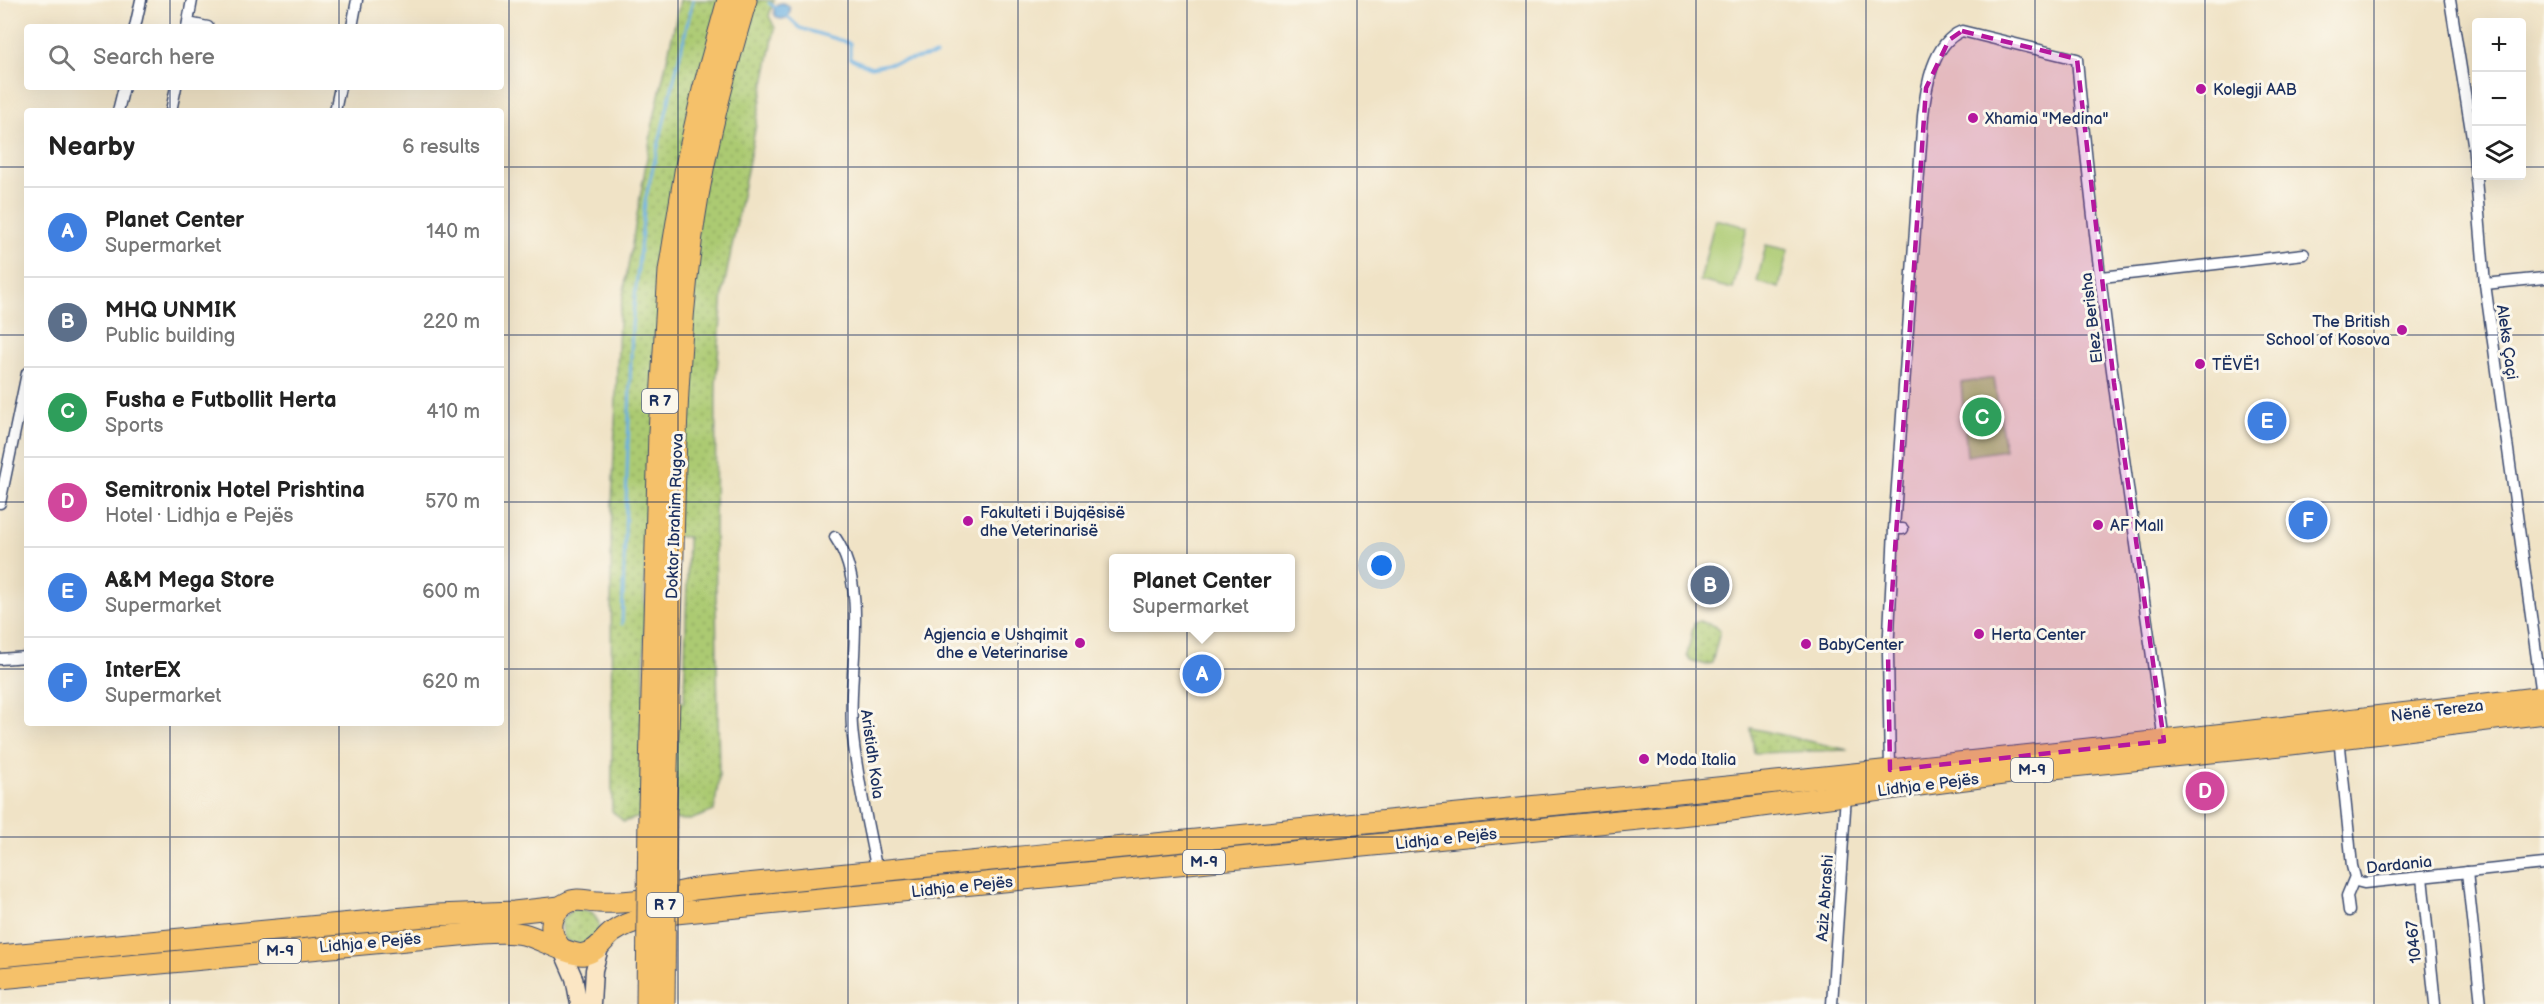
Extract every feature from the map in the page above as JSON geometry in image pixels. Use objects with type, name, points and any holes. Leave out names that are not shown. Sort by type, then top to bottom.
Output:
[{"type":"highway","name":"Doktor Ibrahim Rugova","points":[[664,1004],[658,808],[659,422],[669,271],[686,166],[703,90],[728,0]]},
{"type":"highway","name":"Doktor Ibrahim Rugova","points":[[647,1004],[685,293],[703,171],[720,93],[746,0]]},
{"type":"highway","name":"Nënë Tereza","points":[[2334,739],[2543,691]]},
{"type":"highway","name":"Nënë Tereza","points":[[2334,739],[2473,726],[2544,713]]},
{"type":"highway","name":"Lidhja e Pejës","points":[[0,956],[437,915],[514,912],[560,907],[575,900],[591,902],[637,900],[695,890],[1381,823],[2168,740],[2334,739]]},
{"type":"highway","name":"Lidhja e Pejës","points":[[0,978],[460,934],[513,932],[560,947],[568,953],[586,954],[633,922],[676,913],[1699,813],[2133,759],[2334,739]]},
{"type":"highway","points":[[437,915],[573,891],[695,890]]},
{"type":"highway","points":[[591,902],[597,906],[605,918],[607,925],[603,941]]},
{"type":"highway","points":[[560,907],[555,913],[551,926],[552,934],[560,947]]},
{"type":"street","points":[[136,24],[141,0]]},
{"type":"street","points":[[188,24],[192,0]]},
{"type":"street","points":[[353,24],[357,0]]},
{"type":"street","name":"Aleks Çaçi","points":[[2450,0],[2473,142],[2485,284],[2543,691]]},
{"type":"street","name":"Elez Berisha","points":[[1890,770],[1888,666],[1899,529],[1923,116],[1931,69],[1949,40],[1962,31],[2077,59],[2114,383],[2168,740]]},
{"type":"street","points":[[119,108],[123,90]]},
{"type":"street","points":[[172,108],[175,90]]},
{"type":"street","points":[[336,108],[339,90]]},
{"type":"street","points":[[2102,276],[2304,254]]},
{"type":"street","points":[[2485,284],[2544,278]]},
{"type":"street","points":[[0,503],[24,387]]},
{"type":"street","name":"Aristidh Kola","points":[[835,537],[845,558],[854,604],[855,660],[852,724],[877,872]]},
{"type":"street","points":[[0,659],[24,657]]},
{"type":"street","name":"Nënë Tereza","points":[[2349,711],[2543,691]]},
{"type":"street","name":"Lidhja e Pejës","points":[[2168,740],[2182,729],[2349,711]]},
{"type":"street","name":"Nënë Tereza","points":[[2473,726],[2544,721]]},
{"type":"street","name":"Dardania","points":[[2334,739],[2354,879],[2364,883],[2544,864]]},
{"type":"street","name":"Aziz Abrashi","points":[[1832,1004],[1846,795]]},
{"type":"street","points":[[2467,872],[2481,1004]]},
{"type":"street","name":"10467","points":[[2422,877],[2435,1004]]},
{"type":"street","points":[[2349,911],[2347,896],[2354,879]]},
{"type":"street","points":[[592,1004],[594,970],[603,941]]},
{"type":"street","points":[[560,947],[574,978],[579,1004]]},
{"type":"highlighted area","points":[[1962,31],[2077,59],[2114,383],[2164,741],[1890,770],[1888,654],[1926,88],[1949,40]]},
{"type":"green space","points":[[680,0],[774,0],[769,16],[775,28],[723,292],[716,384],[715,538],[719,778],[714,811],[690,820],[636,818],[624,822],[612,811],[611,533],[619,319],[653,123]],"holes":[[[645,535],[688,537],[684,702],[644,699]]]},
{"type":"green space","points":[[1715,219],[1747,227],[1733,289],[1700,281]]},
{"type":"green space","points":[[1766,245],[1788,250],[1779,288],[1757,282]]},
{"type":"green space","points":[[1994,378],[2005,450],[1967,456],[1961,383]]},
{"type":"green space","points":[[1699,621],[1715,626],[1720,631],[1712,663],[1706,665],[1690,660],[1687,655],[1694,623]]},
{"type":"green space","points":[[1751,728],[1848,750],[1754,753]]},
{"type":"green space","points":[[574,908],[592,912],[599,923],[598,936],[582,947],[564,939],[561,921]]},
{"type":"water","points":[[779,3],[785,3],[790,11],[788,17],[779,19],[774,14],[774,8]]},
{"type":"waterway","points":[[622,624],[632,325],[645,201],[693,0]]},
{"type":"waterway","points":[[769,3],[776,8]]},
{"type":"waterway","points":[[786,15],[800,28],[850,43],[850,58],[871,67],[936,55]]},
{"type":"place","name":"Kolegji AAB","points":[[2201,89]]},
{"type":"place","name":"Xhamia \"Medina\"","points":[[1973,118]]},
{"type":"place","name":"The British School of Kosova","points":[[2402,330]]},
{"type":"place","name":"TËVË1","points":[[2200,364]]},
{"type":"place","name":"Fusha e Futbollit Herta","points":[[1982,417]]},
{"type":"place","name":"A&M Mega Store","points":[[2267,421]]},
{"type":"place","name":"InterEX","points":[[2308,520]]},
{"type":"place","name":"Fakulteti i Bujqësisë dhe Veterinarisë","points":[[968,521]]},
{"type":"place","name":"AF Mall","points":[[2098,525]]},
{"type":"place","name":"MHQ UNMIK","points":[[1710,585]]},
{"type":"place","name":"Herta Center","points":[[1979,634]]},
{"type":"place","name":"Agjencia e Ushqimit dhe e Veterinarise","points":[[1080,643]]},
{"type":"place","name":"BabyCenter","points":[[1806,644]]},
{"type":"place","name":"Planet Center","points":[[1202,674]]},
{"type":"place","name":"Moda Italia","points":[[1644,759]]},
{"type":"place","name":"Semitronix Hotel Prishtina","points":[[2205,791]]}]
